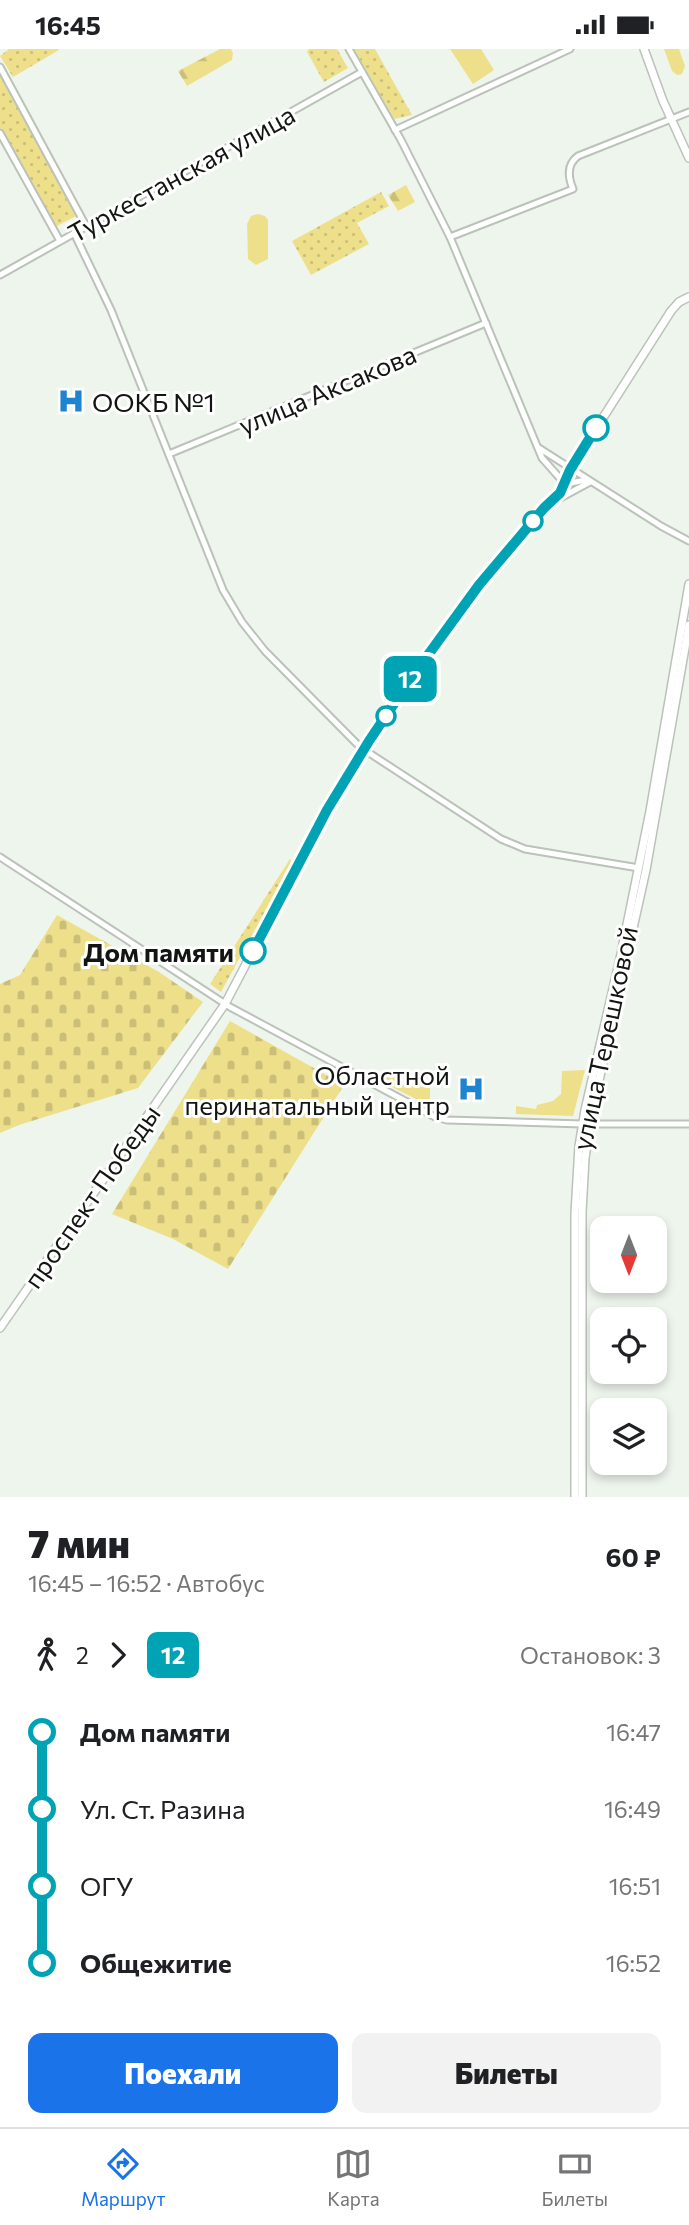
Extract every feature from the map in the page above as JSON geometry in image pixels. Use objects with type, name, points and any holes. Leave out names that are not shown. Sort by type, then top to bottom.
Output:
[{"type":"main road","points":[[349,49],[395,130],[450,237],[546,463],[565,484],[588,481]]},
{"type":"main road","points":[[644,49],[663,101],[689,158]]},
{"type":"main road","points":[[395,130],[566,50]]},
{"type":"main road","points":[[0,67],[86,226]]},
{"type":"main road","name":"Туркестанская улица","points":[[0,275],[362,72]]},
{"type":"main road","points":[[450,237],[573,189],[569,169],[570,163],[578,156],[689,113]]},
{"type":"main road","points":[[0,133],[60,241]]},
{"type":"main road","points":[[74,233],[111,310],[223,590],[233,609],[265,651],[364,750],[501,839],[532,850],[639,868]]},
{"type":"main road","name":"проспект Победы","points":[[0,1328],[225,1004],[327,810],[364,750],[452,619],[560,493],[570,470],[671,311],[679,302],[689,297]]},
{"type":"main road","name":"улица Аксакова","points":[[169,454],[485,323]]},
{"type":"main road","points":[[539,449],[689,541]]},
{"type":"main road","points":[[550,502],[588,481]]},
{"type":"main road","name":"улица Терешковой","points":[[575,1497],[575,1213],[586,1124],[639,868],[689,584]]},
{"type":"main road","name":"улица Терешковой","points":[[582,1497],[582,1212],[586,1124],[646,870],[689,625]]},
{"type":"main road","points":[[0,857],[225,1004],[439,1119],[689,1125]]},
{"type":"green space","points":[[9,49],[59,50],[13,77],[0,56]]},
{"type":"green space","points":[[220,49],[231,49],[232,60],[187,86],[178,71]]},
{"type":"green space","points":[[309,49],[337,49],[348,68],[324,82],[307,52]]},
{"type":"green space","points":[[354,49],[375,49],[412,115],[394,119]]},
{"type":"green space","points":[[450,49],[481,49],[494,70],[473,84]]},
{"type":"green space","points":[[664,49],[679,49],[685,66],[682,74],[677,75],[672,71]]},
{"type":"green space","points":[[0,72],[78,215],[55,227],[0,128]]},
{"type":"green space","points":[[406,185],[415,202],[398,211],[388,195]]},
{"type":"green space","points":[[381,192],[389,206],[357,223],[369,244],[311,275],[292,241]]},
{"type":"green space","points":[[258,214],[268,220],[268,259],[256,265],[248,259],[247,224],[251,216]]},
{"type":"green space","points":[[290,859],[293,861],[221,992],[210,984]]},
{"type":"green space","points":[[57,915],[159,972],[203,1002],[138,1088],[0,1133],[0,984],[20,975]]},
{"type":"green space","points":[[230,1021],[344,1085],[228,1269],[173,1239],[112,1214]]},
{"type":"green space","points":[[585,1070],[573,1116],[516,1114],[516,1106],[536,1109],[537,1105],[553,1101],[561,1094],[562,1071]]},
{"type":"green space","points":[[388,1071],[395,1077],[396,1084],[430,1087],[430,1106],[380,1081]]},
{"type":"bus line","name":"12","points":[[253,951],[327,810],[369,741],[452,619],[544,508],[560,493],[570,470],[596,428]]},
{"type":"place","name":"ООКБ №1","points":[[71,401]]},
{"type":"place","name":"Дом памяти","points":[[253,951]]},
{"type":"place","name":"Областной перинатальный центр","points":[[471,1089]]}]
